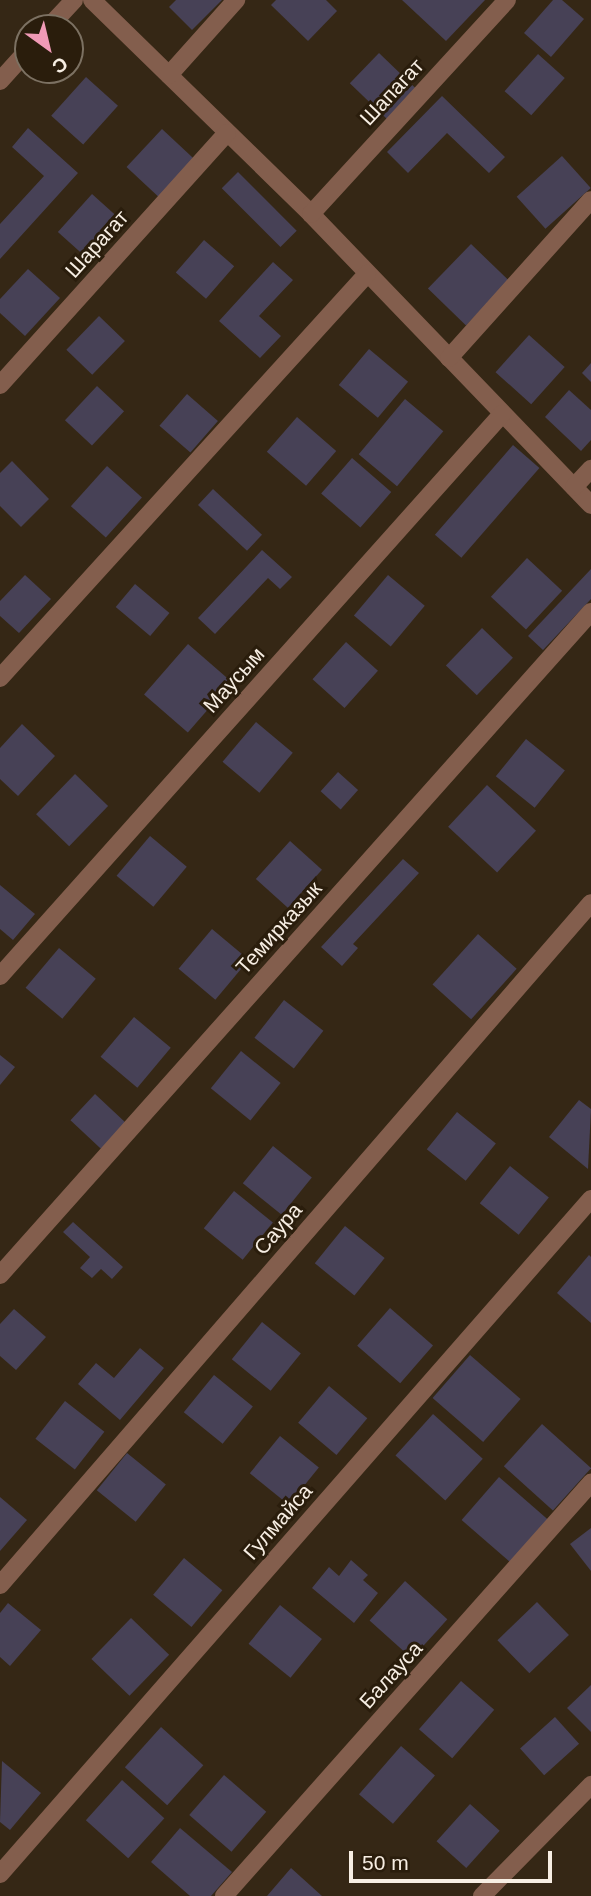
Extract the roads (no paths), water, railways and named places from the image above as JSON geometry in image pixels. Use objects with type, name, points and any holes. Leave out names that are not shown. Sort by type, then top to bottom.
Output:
[{"type":"street","points":[[61,14],[74,0]]},
{"type":"street","points":[[92,0],[311,214],[591,505]]},
{"type":"street","points":[[169,75],[236,0]]},
{"type":"street","name":"Шапагат","points":[[311,214],[507,0]]},
{"type":"street","points":[[0,81],[14,66]]},
{"type":"street","name":"Шарагат","points":[[0,385],[227,133]]},
{"type":"street","points":[[449,358],[591,200]]},
{"type":"street","points":[[0,678],[367,274]]},
{"type":"street","name":"Маусым","points":[[0,976],[502,414]]},
{"type":"street","points":[[574,487],[591,469]]},
{"type":"street","name":"Темирказык","points":[[0,1275],[591,612]]},
{"type":"street","name":"Саура","points":[[0,1585],[591,903]]},
{"type":"street","name":"Гулмайса","points":[[0,1874],[591,1199]]},
{"type":"street","name":"Балауса","points":[[224,1896],[591,1483]]},
{"type":"street","points":[[482,1896],[591,1785]]}]
